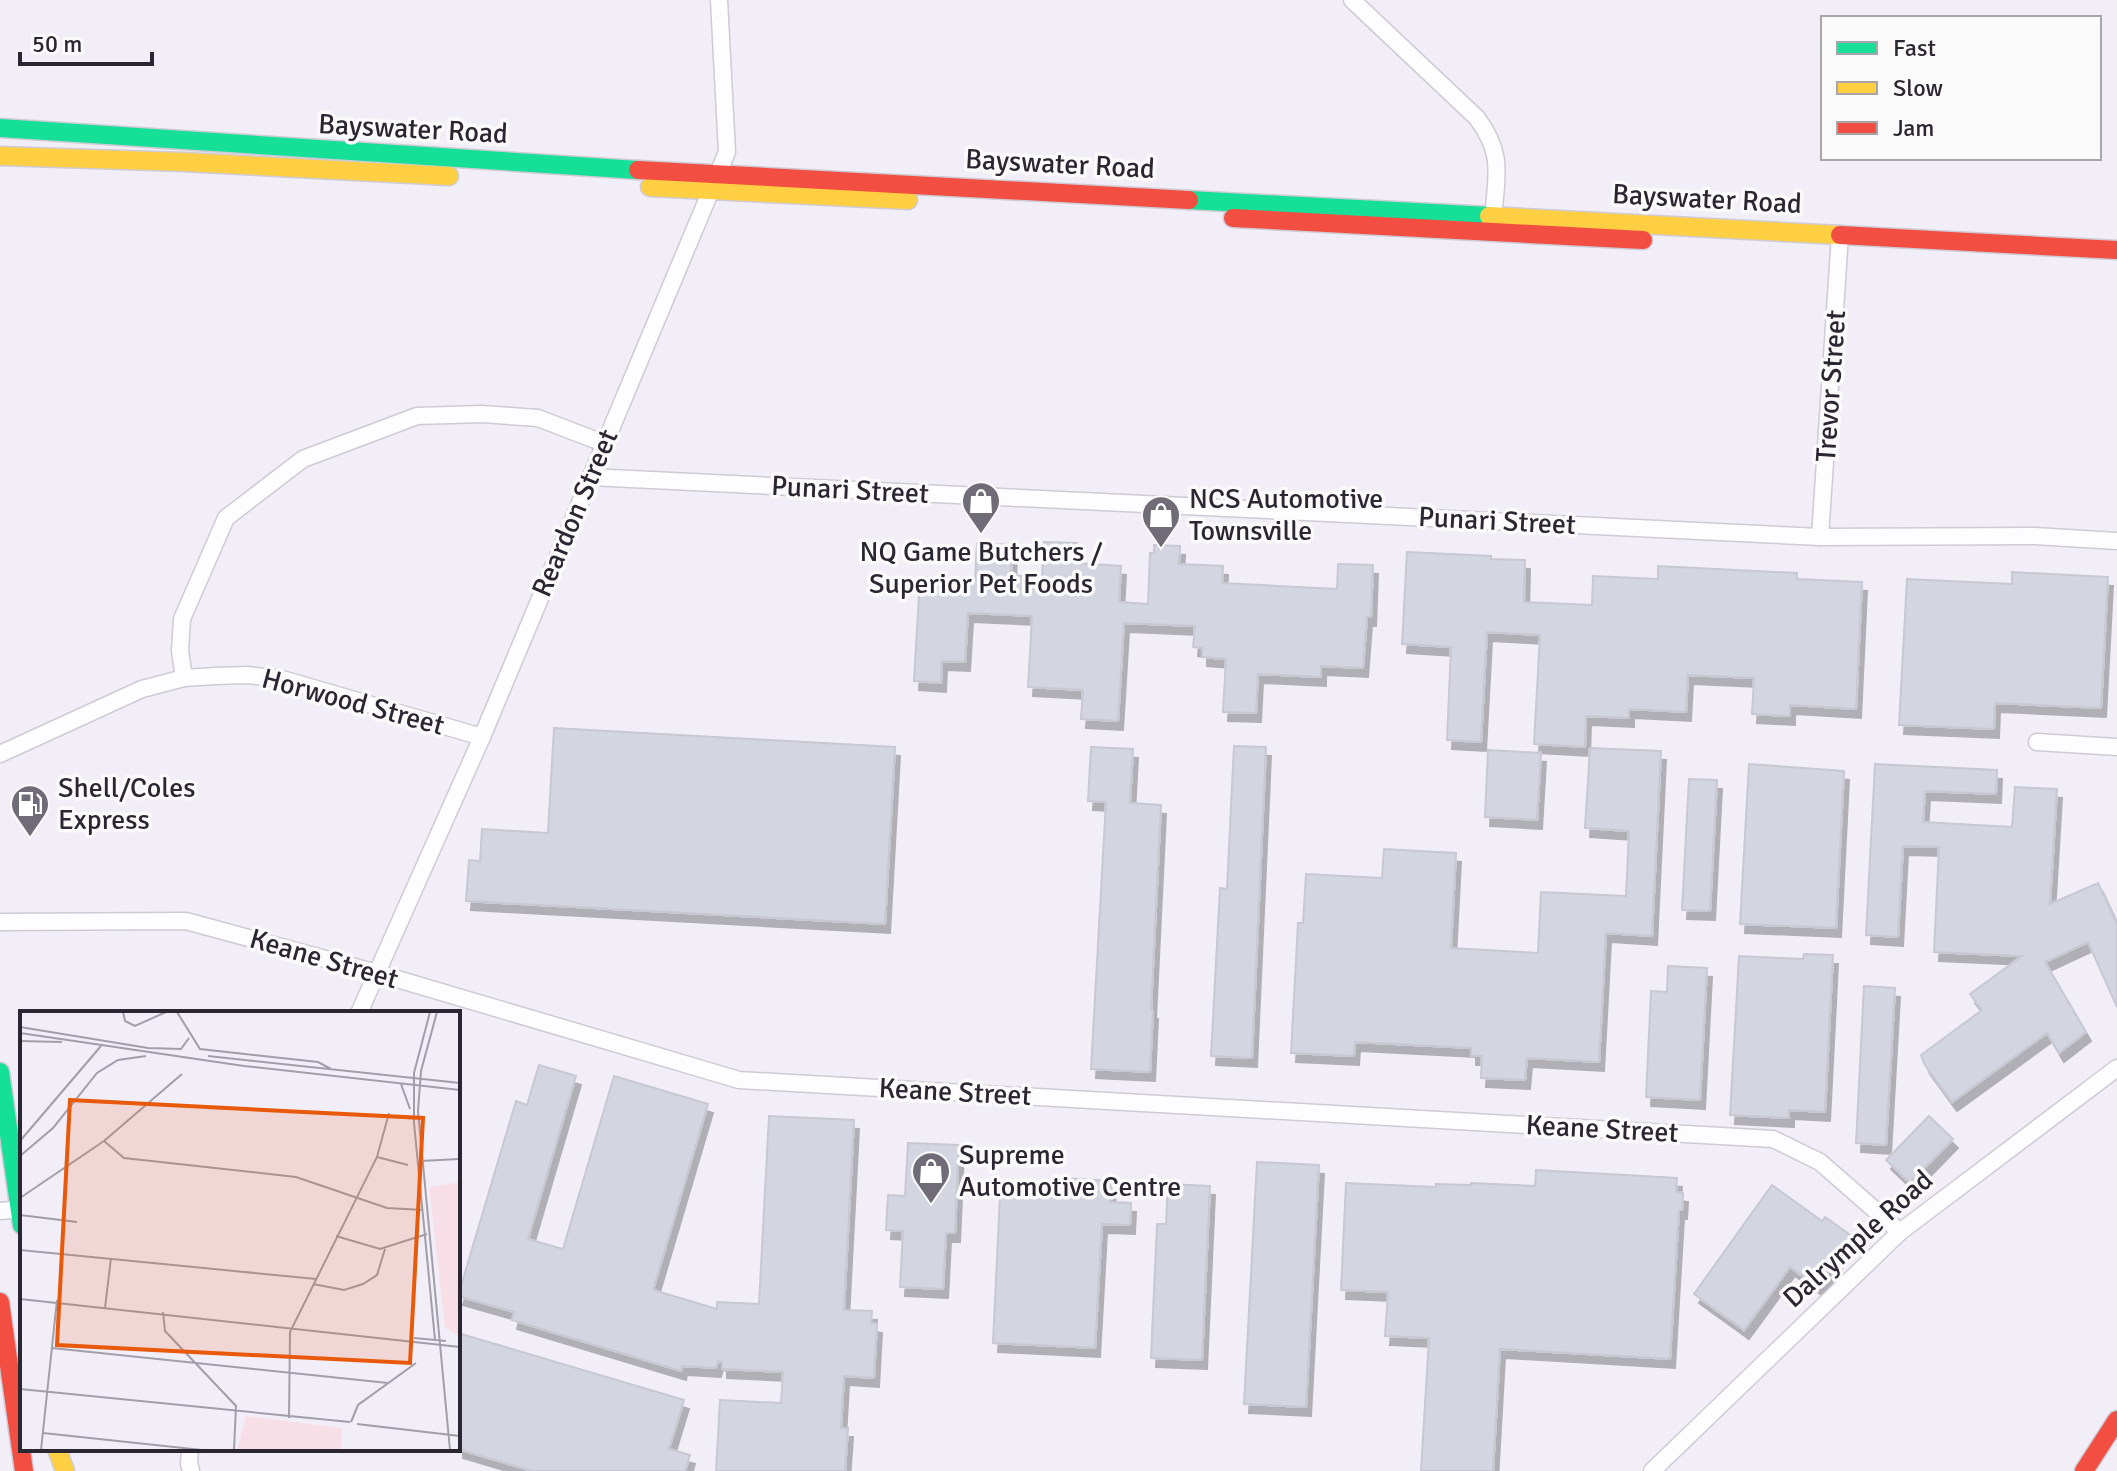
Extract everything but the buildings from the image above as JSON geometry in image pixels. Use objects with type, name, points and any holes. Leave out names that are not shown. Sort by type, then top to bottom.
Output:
[{"type":"main road","name":"Bayswater Road","points":[[0,128],[713,182]]},
{"type":"main road","name":"Bayswater Road","points":[[0,156],[713,182],[1840,243],[2117,250]]},
{"type":"main road","name":"Bayswater Road","points":[[1840,243],[2117,267]]},
{"type":"main road","points":[[0,1072],[20,1210]]},
{"type":"main road","points":[[0,1302],[20,1443]]},
{"type":"main road","points":[[2084,1471],[2117,1420]]},
{"type":"main road","points":[[21,1451],[24,1471]]},
{"type":"main road","points":[[55,1471],[56,1451]]},
{"type":"main road","points":[[57,1451],[65,1471]]},
{"type":"street","name":"Reardon Street","points":[[360,1011],[482,737],[727,152],[719,0]]},
{"type":"street","points":[[1352,0],[1487,130],[1498,165],[1493,224]]},
{"type":"street","name":"Trevor Street","points":[[1820,537],[1840,243]]},
{"type":"street","points":[[184,678],[180,651],[182,619],[226,518],[303,459],[417,416],[482,414],[538,418],[603,443]]},
{"type":"street","name":"Punari Street","points":[[590,477],[1820,537],[2035,536],[2117,541]]},
{"type":"street","name":"Horwood Street","points":[[0,754],[142,689],[184,678],[247,675],[282,679],[482,737]]},
{"type":"street","points":[[2037,742],[2117,747]]},
{"type":"street","name":"Keane Street","points":[[0,922],[186,921],[377,973],[739,1080],[1773,1139],[1820,1162],[1900,1232]]},
{"type":"street","name":"Dalrymple Road","points":[[1652,1471],[1900,1232],[2117,1068]]},
{"type":"street","points":[[0,1211],[20,1217]]},
{"type":"street","points":[[190,1451],[191,1471]]},
{"type":"traffic: fast","points":[[0,128],[638,170]]},
{"type":"traffic: fast","points":[[1189,200],[1489,216]]},
{"type":"traffic: fast","points":[[0,1072],[20,1211]]},
{"type":"traffic: slow","points":[[0,156],[449,176]]},
{"type":"traffic: slow","points":[[650,187],[908,200]]},
{"type":"traffic: slow","points":[[1489,216],[1840,235]]},
{"type":"traffic: slow","points":[[58,1451],[65,1471]]},
{"type":"traffic: jam","points":[[638,170],[1189,200]]},
{"type":"traffic: jam","points":[[1233,218],[1643,240]]},
{"type":"traffic: jam","points":[[1840,235],[2117,250]]},
{"type":"traffic: jam","points":[[0,1302],[20,1443]]},
{"type":"traffic: jam","points":[[2084,1471],[2117,1420]]},
{"type":"traffic: jam","points":[[21,1451],[24,1471]]},
{"type":"place","name":"NQ Game Butchers / Superior Pet Foods","points":[[981,535]]},
{"type":"place","name":"NCS Automotive Townsville","points":[[1161,549]]},
{"type":"place","name":"Shell/Coles Express","points":[[30,838]]},
{"type":"place","name":"Supreme Automotive Centre","points":[[931,1205]]}]
